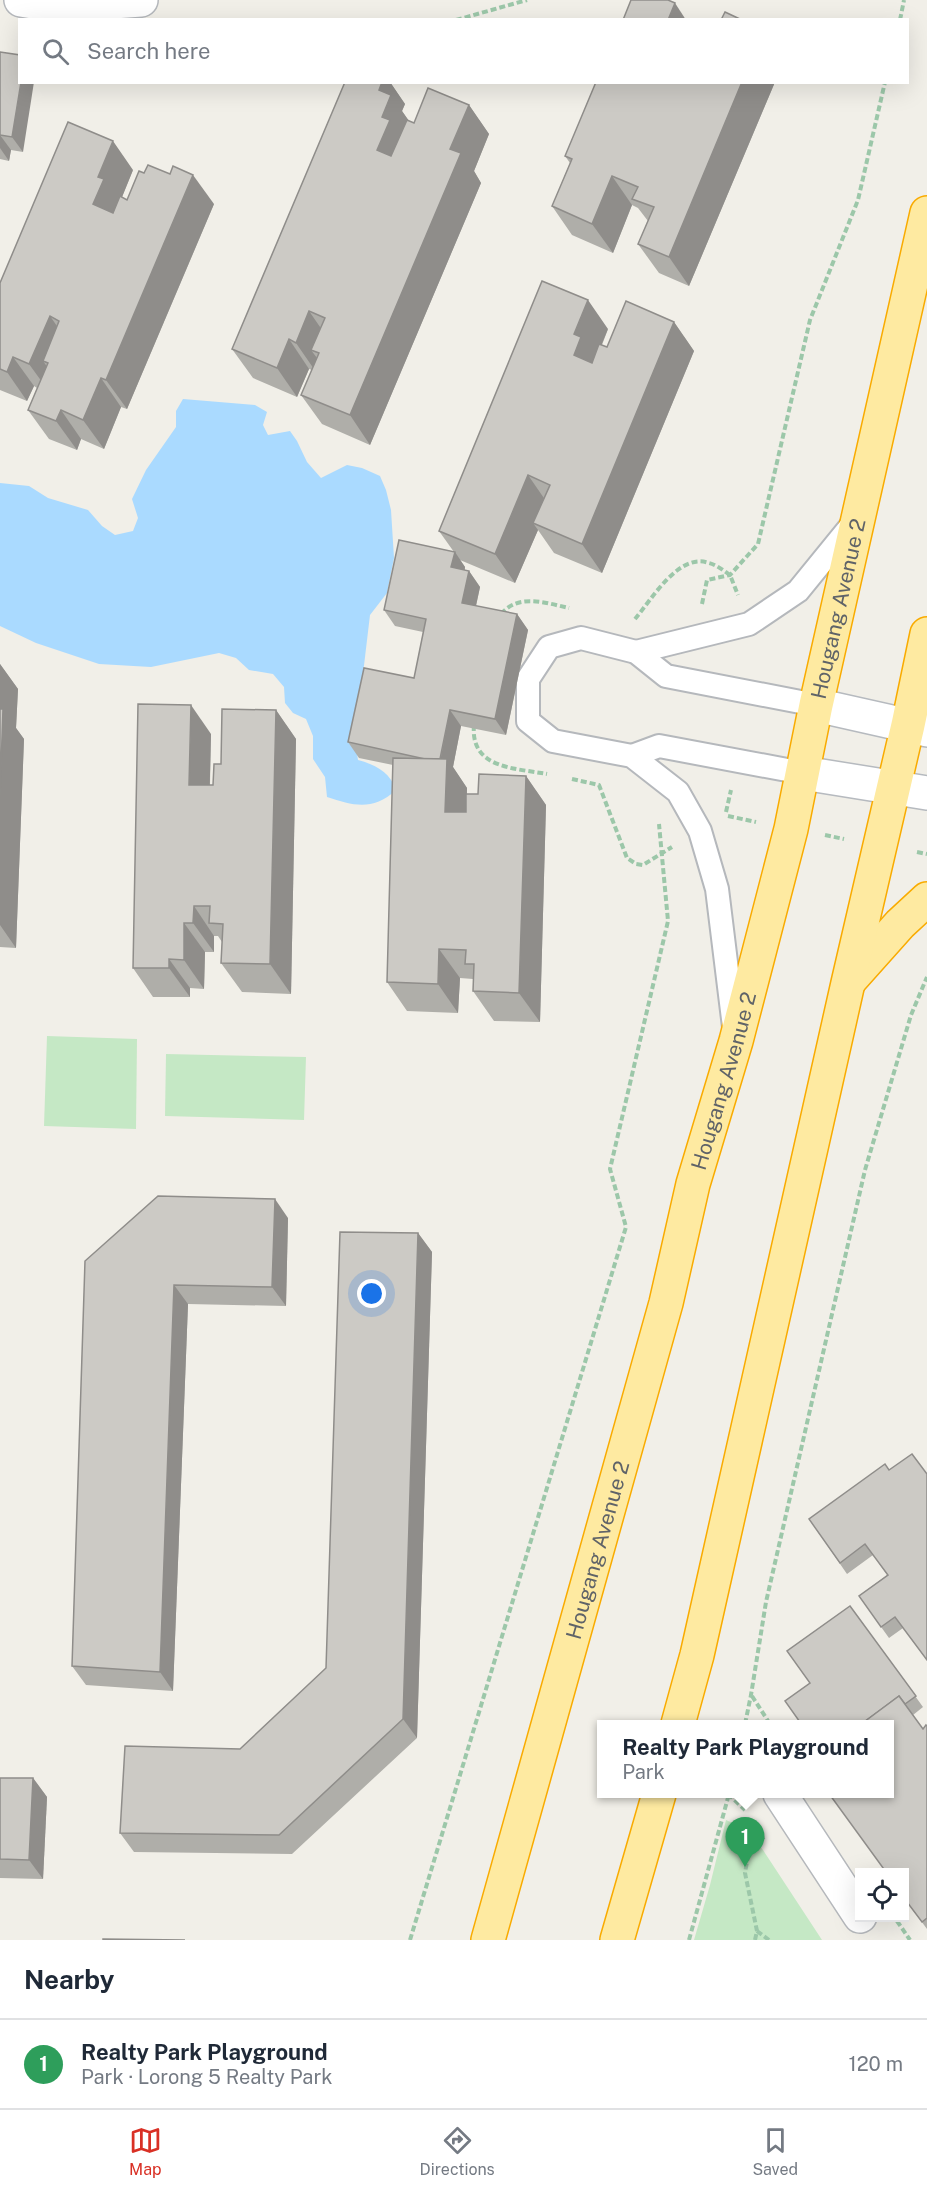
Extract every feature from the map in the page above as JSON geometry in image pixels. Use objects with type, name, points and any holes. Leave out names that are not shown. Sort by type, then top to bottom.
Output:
[{"type":"highway","name":"Hougang Avenue 2","points":[[488,1940],[666,1303],[693,1184],[736,1041],[791,829],[816,705],[927,213]]},
{"type":"highway","points":[[679,1720],[697,1654],[893,788],[918,728],[927,634]]},
{"type":"highway","points":[[848,983],[900,924],[927,899]]},
{"type":"highway","points":[[617,1940],[658,1798]]},
{"type":"street","points":[[0,6],[1,0]]},
{"type":"street","points":[[21,0],[57,6],[141,0]]},
{"type":"street","points":[[816,705],[918,728]]},
{"type":"street","points":[[802,773],[927,794]]},
{"type":"street","points":[[783,1798],[855,1909]]},
{"type":"street","points":[[863,1922],[875,1940]]},
{"type":"lane","points":[[636,652],[749,624],[798,591],[858,517]]},
{"type":"lane","points":[[736,1041],[717,889],[700,831],[678,792],[632,756],[553,741],[528,721],[528,680],[549,647],[581,638],[636,652],[666,676],[816,705]]},
{"type":"lane","points":[[632,756],[659,746],[802,773]]},
{"type":"path","points":[[463,18],[527,0]]},
{"type":"path","points":[[900,18],[904,0]]},
{"type":"path","points":[[701,610],[707,580],[730,574],[758,544],[810,320],[858,200],[885,84]]},
{"type":"path","points":[[634,620],[678,567],[694,561],[708,562],[730,574]]},
{"type":"path","points":[[500,616],[506,609],[520,601],[532,600],[578,609]]},
{"type":"path","points":[[476,717],[473,728],[474,739],[478,751],[485,759],[504,766],[557,776]]},
{"type":"path","points":[[567,778],[598,785],[627,858],[636,864],[643,865],[660,854]]},
{"type":"path","points":[[410,1940],[626,1227],[610,1169],[668,921],[658,822]]},
{"type":"path","points":[[746,1720],[766,1602],[865,1170],[911,1015],[927,977]]},
{"type":"path","points":[[751,1695],[767,1720]]},
{"type":"path","points":[[689,1940],[728,1798]]},
{"type":"path","points":[[755,1940],[757,1931],[745,1873],[749,1850],[765,1836]]},
{"type":"path","points":[[898,1922],[910,1940]]},
{"type":"path","points":[[757,1931],[769,1940]]},
{"type":"green space","points":[[47,1036],[137,1039],[136,1129],[44,1126]]},
{"type":"green space","points":[[166,1054],[306,1057],[304,1120],[165,1116]]},
{"type":"green space","points":[[726,1820],[744,1828],[763,1850],[822,1940],[694,1940]]},
{"type":"water","points":[[183,399],[255,405],[267,412],[263,425],[268,435],[290,431],[307,462],[321,478],[347,465],[362,468],[380,476],[391,510],[394,558],[387,593],[370,615],[355,741],[358,760],[382,770],[390,778],[396,790],[388,797],[363,805],[327,797],[325,777],[313,759],[313,736],[306,719],[293,713],[285,703],[284,687],[273,674],[249,670],[236,658],[219,653],[151,667],[99,664],[36,643],[0,626],[0,483],[29,486],[48,498],[88,510],[102,526],[115,535],[133,531],[138,518],[132,499],[146,470],[176,427],[176,411]]},
{"type":"building","points":[[631,0],[668,0],[675,3],[669,18],[624,18]]},
{"type":"building","points":[[725,12],[738,18],[722,18]]},
{"type":"building","points":[[0,52],[18,55],[18,84],[21,84],[12,137],[0,135]]},
{"type":"building","points":[[344,84],[381,84],[379,90],[391,95],[382,117],[390,120],[377,150],[391,156],[407,120],[414,123],[428,88],[469,105],[450,149],[461,153],[350,415],[301,395],[319,353],[311,350],[325,318],[309,311],[296,343],[289,339],[277,368],[232,349]]},
{"type":"building","points":[[595,84],[741,84],[669,257],[638,244],[654,207],[632,199],[638,187],[612,176],[592,224],[552,206],[572,159],[565,156]]},
{"type":"building","points":[[68,122],[113,141],[98,177],[104,179],[93,204],[113,213],[120,196],[127,200],[139,171],[144,173],[148,165],[170,174],[173,166],[193,175],[106,380],[101,378],[83,420],[61,410],[56,421],[28,410],[48,363],[43,361],[59,321],[50,316],[29,364],[13,357],[7,372],[0,369],[0,283]]},
{"type":"building","points":[[542,281],[588,300],[574,334],[581,337],[574,355],[592,363],[599,344],[607,347],[626,301],[674,322],[582,544],[533,523],[550,485],[528,475],[495,554],[439,531]]},
{"type":"building","points":[[399,540],[455,552],[451,567],[469,571],[462,603],[517,614],[495,719],[450,710],[440,759],[425,759],[348,742],[364,668],[414,678],[426,619],[384,610]]},
{"type":"building","points":[[138,704],[191,705],[189,785],[213,785],[214,764],[221,764],[222,709],[276,710],[270,964],[221,963],[223,924],[209,923],[210,906],[194,906],[193,923],[184,923],[184,960],[169,959],[169,968],[133,968]]},
{"type":"building","points":[[0,709],[3,709],[0,796]]},
{"type":"building","points":[[393,758],[447,759],[445,812],[466,812],[466,794],[478,794],[479,774],[526,776],[519,993],[473,991],[474,964],[465,964],[466,950],[439,949],[438,984],[387,982]]},
{"type":"building","points":[[158,1196],[275,1199],[272,1287],[174,1285],[160,1672],[72,1666],[85,1261]]},
{"type":"building","points":[[340,1232],[418,1233],[403,1719],[279,1835],[120,1833],[125,1746],[240,1749],[326,1668]]},
{"type":"building","points":[[912,1454],[927,1474],[927,1660],[895,1617],[881,1627],[859,1596],[888,1575],[865,1544],[840,1563],[809,1519],[885,1464],[889,1470]]},
{"type":"building","points":[[850,1606],[916,1696],[905,1704],[899,1696],[867,1720],[798,1720],[785,1701],[810,1683],[787,1651]]},
{"type":"building","points":[[899,1696],[923,1729],[927,1726],[927,1918],[922,1922],[909,1905],[909,1868],[883,1868],[832,1798],[894,1798],[894,1720],[867,1720]]},
{"type":"building","points":[[0,1778],[33,1778],[29,1860],[0,1859]]},
{"type":"building","points":[[103,1939],[185,1940],[103,1940]]},
{"type":"place","name":"Realty Park Playground","points":[[745,1867]]}]
